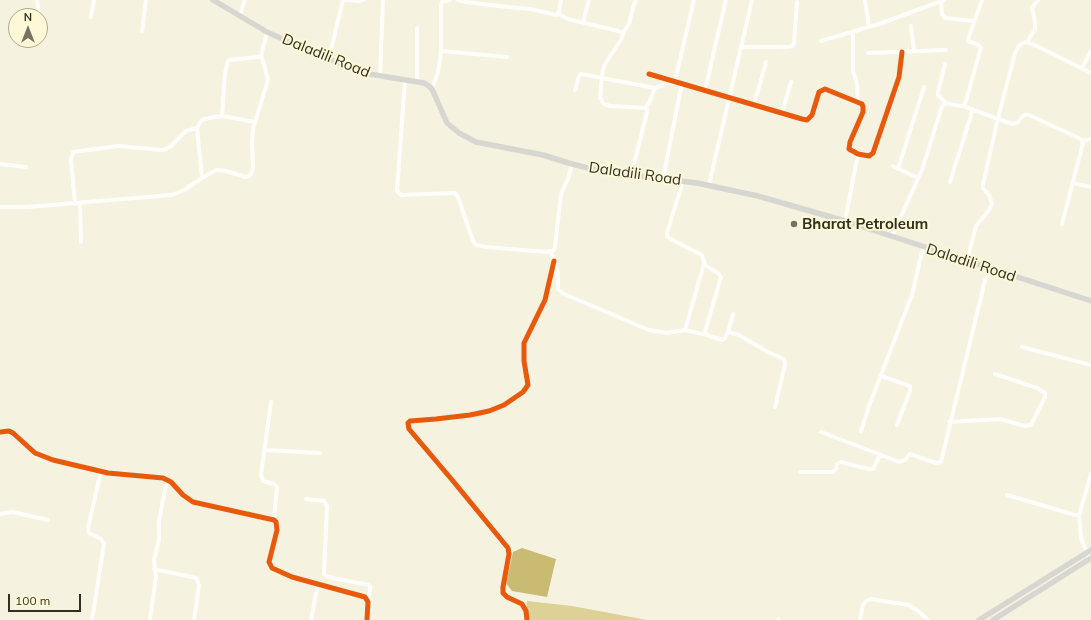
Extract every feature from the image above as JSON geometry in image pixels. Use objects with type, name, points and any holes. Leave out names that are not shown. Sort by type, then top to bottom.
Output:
[{"type":"main road","name":"Daladili Road","points":[[212,0],[267,32],[318,55],[380,77],[424,83],[432,89],[447,123],[467,138],[486,144],[543,155],[604,172],[709,185],[758,196],[845,221],[1091,301]]},
{"type":"main road","points":[[979,620],[1089,552]]},
{"type":"main road","points":[[993,620],[1082,563],[1090,560]]},
{"type":"street","points":[[91,17],[94,0]]},
{"type":"street","points":[[142,31],[146,0]]},
{"type":"street","points":[[240,16],[245,0]]},
{"type":"street","points":[[328,58],[344,0],[363,0]]},
{"type":"street","points":[[380,77],[383,0]]},
{"type":"street","points":[[432,89],[438,72],[441,51],[441,5],[442,2],[450,0]]},
{"type":"street","points":[[458,0],[500,7],[531,8],[558,14],[568,19],[618,30],[623,33]]},
{"type":"street","points":[[558,14],[561,0]]},
{"type":"street","points":[[583,22],[590,0]]},
{"type":"street","points":[[636,0],[629,24],[623,33],[622,38],[605,64],[601,77],[599,94],[604,104],[642,108],[647,107]]},
{"type":"street","points":[[675,81],[694,0]]},
{"type":"street","points":[[705,90],[726,0]]},
{"type":"street","points":[[709,185],[752,0]]},
{"type":"street","points":[[865,0],[869,27]]},
{"type":"street","points":[[963,106],[981,48],[979,45],[968,41],[968,36],[982,0]]},
{"type":"street","points":[[967,261],[976,226],[992,204],[989,195],[983,188],[983,185],[998,118],[1017,49],[1021,44],[1027,42],[1035,29],[1032,8],[1038,0]]},
{"type":"street","points":[[821,41],[869,27],[942,1],[942,14],[945,18],[974,21]]},
{"type":"street","points":[[741,47],[768,48],[793,46],[796,2]]},
{"type":"street","points":[[911,26],[914,51]]},
{"type":"street","points":[[417,28],[417,82]]},
{"type":"street","points":[[0,207],[75,204],[172,195],[186,189],[216,170],[245,177],[251,174],[253,168],[252,136],[268,80],[261,56],[267,32]]},
{"type":"street","points":[[853,32],[853,71],[857,84],[858,102]]},
{"type":"street","points":[[1027,42],[1091,73]]},
{"type":"street","points":[[868,53],[946,50]]},
{"type":"street","points":[[441,51],[507,57]]},
{"type":"street","points":[[1082,68],[1091,51]]},
{"type":"street","points":[[649,74],[807,120],[812,115],[819,92],[825,89],[858,102],[863,107],[863,112],[849,149],[858,154],[869,156],[873,153],[899,77],[902,52]]},
{"type":"street","points":[[222,116],[224,73],[228,61],[258,58],[261,56]]},
{"type":"street","points":[[754,105],[766,62]]},
{"type":"street","points":[[945,64],[938,96],[946,103],[973,109],[1015,124],[1024,115],[1029,115],[1083,141],[1091,139]]},
{"type":"street","points":[[575,90],[580,74],[655,88],[675,81]]},
{"type":"street","points":[[405,80],[401,148],[396,188],[398,193],[401,195],[408,195],[453,192],[458,198],[473,241],[480,246],[551,252]]},
{"type":"street","points":[[782,113],[791,82]]},
{"type":"street","points":[[663,179],[682,83]]},
{"type":"street","points":[[898,169],[924,86]]},
{"type":"street","points":[[631,176],[647,107],[655,88]]},
{"type":"street","points":[[892,236],[918,178],[942,106],[946,103]]},
{"type":"street","points":[[950,182],[973,109]]},
{"type":"street","points":[[202,178],[197,128],[198,124],[204,119],[222,116],[255,122]]},
{"type":"street","points":[[75,204],[71,159],[73,152],[119,146],[166,149],[186,131],[197,128]]},
{"type":"street","points":[[1062,224],[1083,141]]},
{"type":"street","points":[[845,221],[858,154]]},
{"type":"street","points":[[0,164],[26,167]]},
{"type":"street","points":[[551,252],[555,247],[561,194],[568,179],[572,164]]},
{"type":"street","points":[[893,166],[918,178]]},
{"type":"street","points":[[683,181],[667,235],[669,239],[702,255],[704,264],[685,330]]},
{"type":"street","points":[[1073,183],[1091,187]]},
{"type":"street","points":[[80,203],[81,242]]},
{"type":"street","points":[[861,431],[912,295],[923,247]]},
{"type":"street","points":[[551,252],[558,273],[558,288],[564,294],[649,330],[667,333],[685,330],[722,340],[728,332],[732,314]]},
{"type":"street","points":[[527,620],[526,611],[522,604],[507,597],[503,593],[509,554],[508,548],[409,429],[408,423],[410,421],[436,419],[489,411],[504,405],[523,392],[528,385],[524,361],[524,343],[545,300],[554,260]]},
{"type":"street","points":[[704,264],[721,277],[705,330],[707,335]]},
{"type":"street","points":[[821,432],[900,462],[912,454],[938,463],[942,459],[949,422],[988,268]]},
{"type":"street","points":[[728,332],[739,335],[785,361],[775,407]]},
{"type":"street","points":[[1022,347],[1091,365]]},
{"type":"street","points":[[949,422],[1000,420],[1025,426],[1034,421],[1045,397],[1045,393],[1037,388],[996,374]]},
{"type":"street","points":[[881,376],[908,385],[911,388],[897,425]]},
{"type":"street","points":[[271,402],[262,478],[265,482],[276,485],[277,487],[274,520],[276,522],[277,530],[269,558],[270,565],[272,568],[283,574],[361,595],[367,599],[368,602]]},
{"type":"street","points":[[0,432],[9,431],[13,433],[31,449],[42,456],[64,463],[101,471],[167,479],[183,495],[193,502],[274,520]]},
{"type":"street","points":[[265,450],[320,453]]},
{"type":"street","points":[[800,472],[833,472],[835,471],[837,464],[841,462],[873,469],[880,455]]},
{"type":"street","points":[[92,620],[104,544],[101,539],[89,533],[88,528],[101,471]]},
{"type":"street","points":[[1090,560],[1089,552],[1082,538],[1080,516],[1091,474]]},
{"type":"street","points":[[150,620],[156,578],[154,560],[159,540],[158,521],[167,479]]},
{"type":"street","points":[[1007,495],[1080,516]]},
{"type":"street","points":[[306,499],[324,501],[327,506],[324,574],[328,577],[370,587],[367,620]]},
{"type":"street","points":[[0,514],[12,512],[48,520]]},
{"type":"street","points":[[154,569],[196,578],[198,585],[194,620]]},
{"type":"street","points":[[311,620],[318,584]]},
{"type":"street","points":[[860,620],[863,605],[871,599],[908,605],[917,610],[928,620]]},
{"type":"shaded area","points":[[522,548],[556,559],[547,597],[512,591],[506,583],[513,552]]},
{"type":"shaded area","points":[[527,601],[572,606],[647,620],[525,620]]},
{"type":"cycle path","points":[[649,74],[807,120],[812,115],[819,92],[825,89],[862,104],[863,112],[850,142],[849,149],[858,154],[869,156],[873,153],[899,77],[902,52]]},
{"type":"cycle path","points":[[527,620],[526,611],[522,604],[507,597],[503,593],[509,554],[508,548],[409,429],[408,423],[410,421],[470,415],[489,411],[504,405],[523,392],[528,385],[524,361],[524,343],[545,300],[554,261]]},
{"type":"cycle path","points":[[0,432],[9,431],[13,433],[35,453],[53,460],[108,473],[163,478],[171,482],[183,495],[193,502],[274,520],[276,522],[277,530],[269,562],[272,568],[292,577],[365,597],[368,602],[367,620]]},
{"type":"place","name":"Bharat Petroleum","points":[[794,224]]}]
